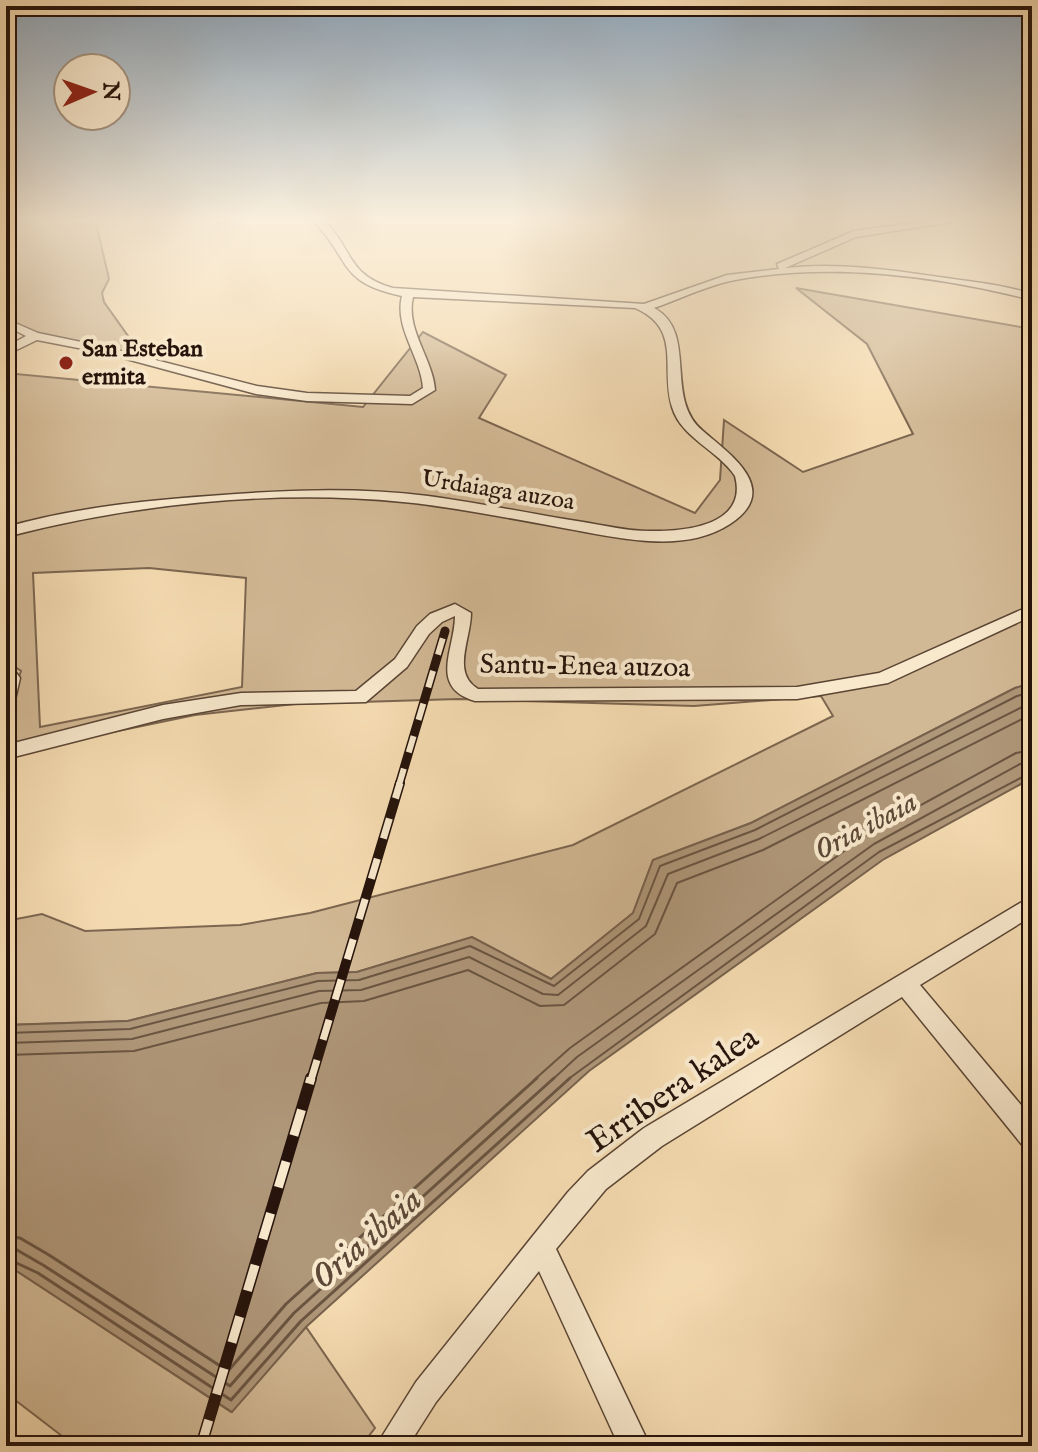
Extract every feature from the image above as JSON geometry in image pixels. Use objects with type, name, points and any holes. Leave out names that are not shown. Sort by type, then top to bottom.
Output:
[{"type":"street","points":[[379,287],[408,294],[647,307],[704,287]]},
{"type":"street","points":[[984,287],[1032,297]]},
{"type":"street","points":[[1008,290],[1024,287]]},
{"type":"street","points":[[6,322],[35,336],[105,350],[256,390],[307,397],[412,400],[429,390],[430,381],[413,338],[406,307],[408,294]]},
{"type":"street","name":"Urdaiaga auzoa","points":[[6,532],[109,508],[301,493],[350,493],[417,499],[644,536],[690,533],[715,525],[734,514],[744,498],[746,483],[739,471],[686,424],[679,413],[675,402],[674,350],[660,317],[647,307]]},
{"type":"street","points":[[6,352],[35,336]]},
{"type":"street","name":"Santu-Enea auzoa","points":[[6,752],[163,712],[241,699],[360,697],[401,663],[423,630],[436,618],[455,609],[463,613],[464,622],[454,670],[456,681],[462,689],[475,695],[797,693],[882,679],[1032,610]]},
{"type":"street","points":[[6,671],[11,678],[11,688],[6,700]]},
{"type":"street","name":"Erribera kalea","points":[[391,1446],[426,1392],[597,1180],[653,1137],[1032,905]]},
{"type":"street","points":[[905,984],[1032,1137]]},
{"type":"street","points":[[542,1248],[635,1446]]},
{"type":"shaded area","points":[[6,287],[105,287],[102,293],[104,302],[131,340],[155,365],[35,336],[6,322]]},
{"type":"shaded area","points":[[796,288],[1032,329],[1032,683],[1015,688],[751,823],[653,860],[633,913],[551,979],[472,937],[357,972],[317,973],[128,1021],[6,1025],[6,921],[42,914],[85,931],[240,925],[310,913],[573,845],[833,716],[821,696],[694,706],[458,699],[295,704],[195,715],[60,743],[6,758],[6,713],[21,671],[6,661],[6,373],[363,407],[423,332],[506,375],[479,418],[695,513],[720,480],[724,420],[803,472],[913,434],[867,344]],"holes":[[[149,568],[246,578],[242,687],[40,727],[33,573]]]},
{"type":"shaded area","points":[[6,1264],[231,1412],[306,1327],[375,1428],[361,1446],[75,1446],[6,1393]]},
{"type":"water","name":"Oria ibaia","points":[[1032,683],[1032,778],[884,859],[589,1071],[306,1327],[232,1412],[6,1264],[6,1025],[128,1021],[317,973],[357,972],[472,937],[551,979],[633,913],[653,860],[751,823],[1015,688]]},
{"type":"railway","points":[[399,785],[445,631]]},
{"type":"railway","points":[[311,1080],[400,783]]},
{"type":"railway","points":[[201,1446],[311,1078]]},
{"type":"place","name":"San Esteban ermita","points":[[66,363]]}]
